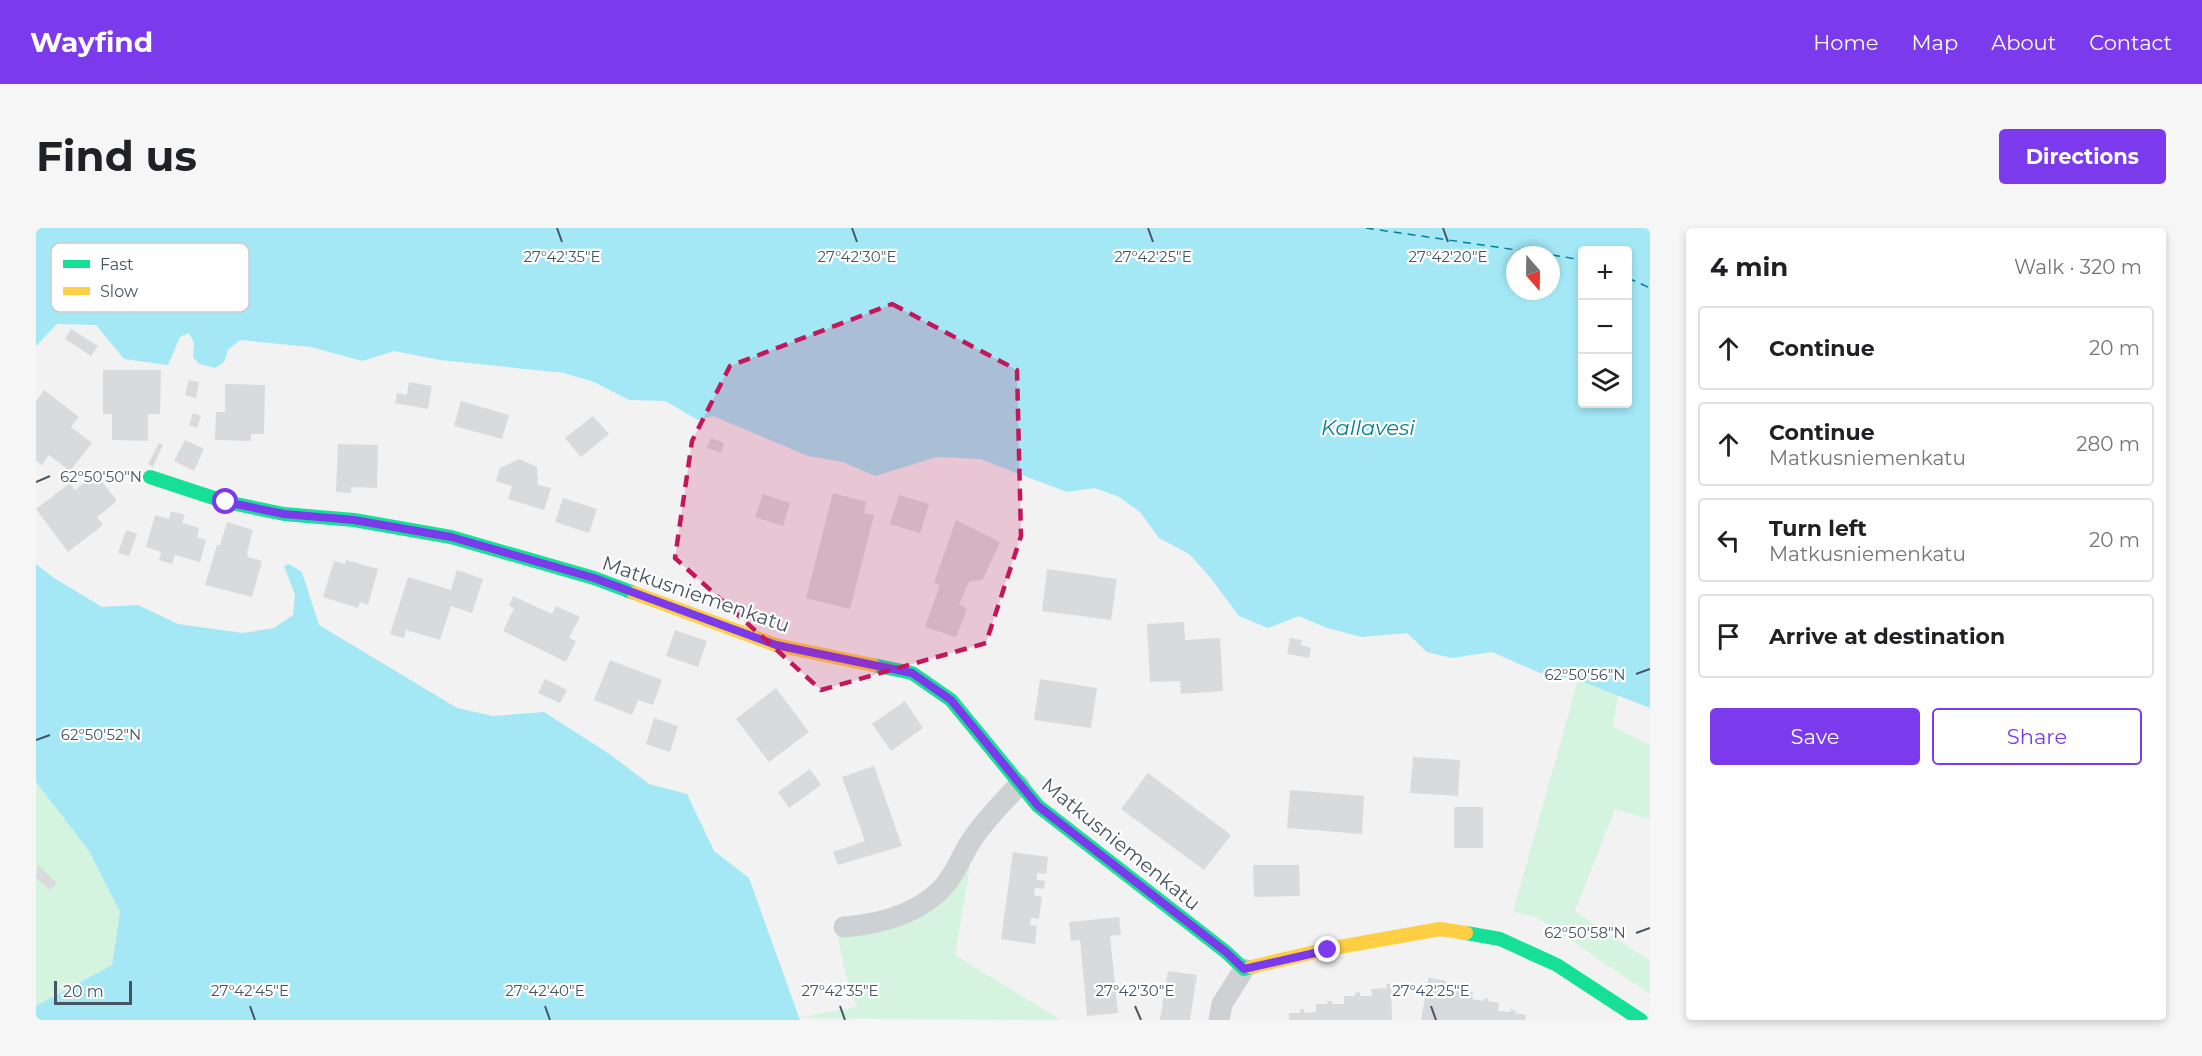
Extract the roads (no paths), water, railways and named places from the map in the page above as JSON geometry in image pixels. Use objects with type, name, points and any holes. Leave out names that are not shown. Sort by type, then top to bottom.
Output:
[{"type":"street","name":"Matkusniemenkatu","points":[[150,477],[226,502],[284,514],[354,520],[451,537],[594,578],[776,645],[912,673],[951,700],[1038,806],[1226,952],[1244,969]]},
{"type":"street","points":[[844,927],[873,924],[907,913],[930,898],[944,886],[971,840],[1019,785]]},
{"type":"street","points":[[1219,1020],[1222,1004],[1244,969],[1328,950],[1440,929],[1500,939],[1557,966],[1641,1020]]},
{"type":"water","name":"Kallavesi","points":[[36,228],[1650,228],[1650,708],[1578,680],[1540,673],[1492,652],[1452,658],[1427,652],[1407,633],[1362,637],[1327,628],[1299,616],[1268,628],[1239,616],[1210,577],[1189,554],[1159,538],[1140,512],[1119,497],[1095,488],[1067,492],[980,459],[937,457],[875,476],[843,462],[808,456],[713,416],[698,420],[665,401],[629,400],[594,382],[564,373],[440,360],[394,351],[362,361],[311,347],[240,340],[228,350],[224,362],[215,368],[199,364],[193,357],[194,343],[189,333],[180,337],[168,365],[124,359],[96,325],[57,324],[36,346]]},
{"type":"water","points":[[36,564],[54,578],[102,607],[138,605],[178,624],[243,633],[274,628],[293,615],[295,594],[284,566],[289,564],[302,572],[319,625],[457,708],[493,716],[544,712],[611,755],[649,784],[687,794],[714,851],[749,878],[800,1020],[36,1020],[36,1006],[112,965],[120,912],[89,851],[36,782]]}]
